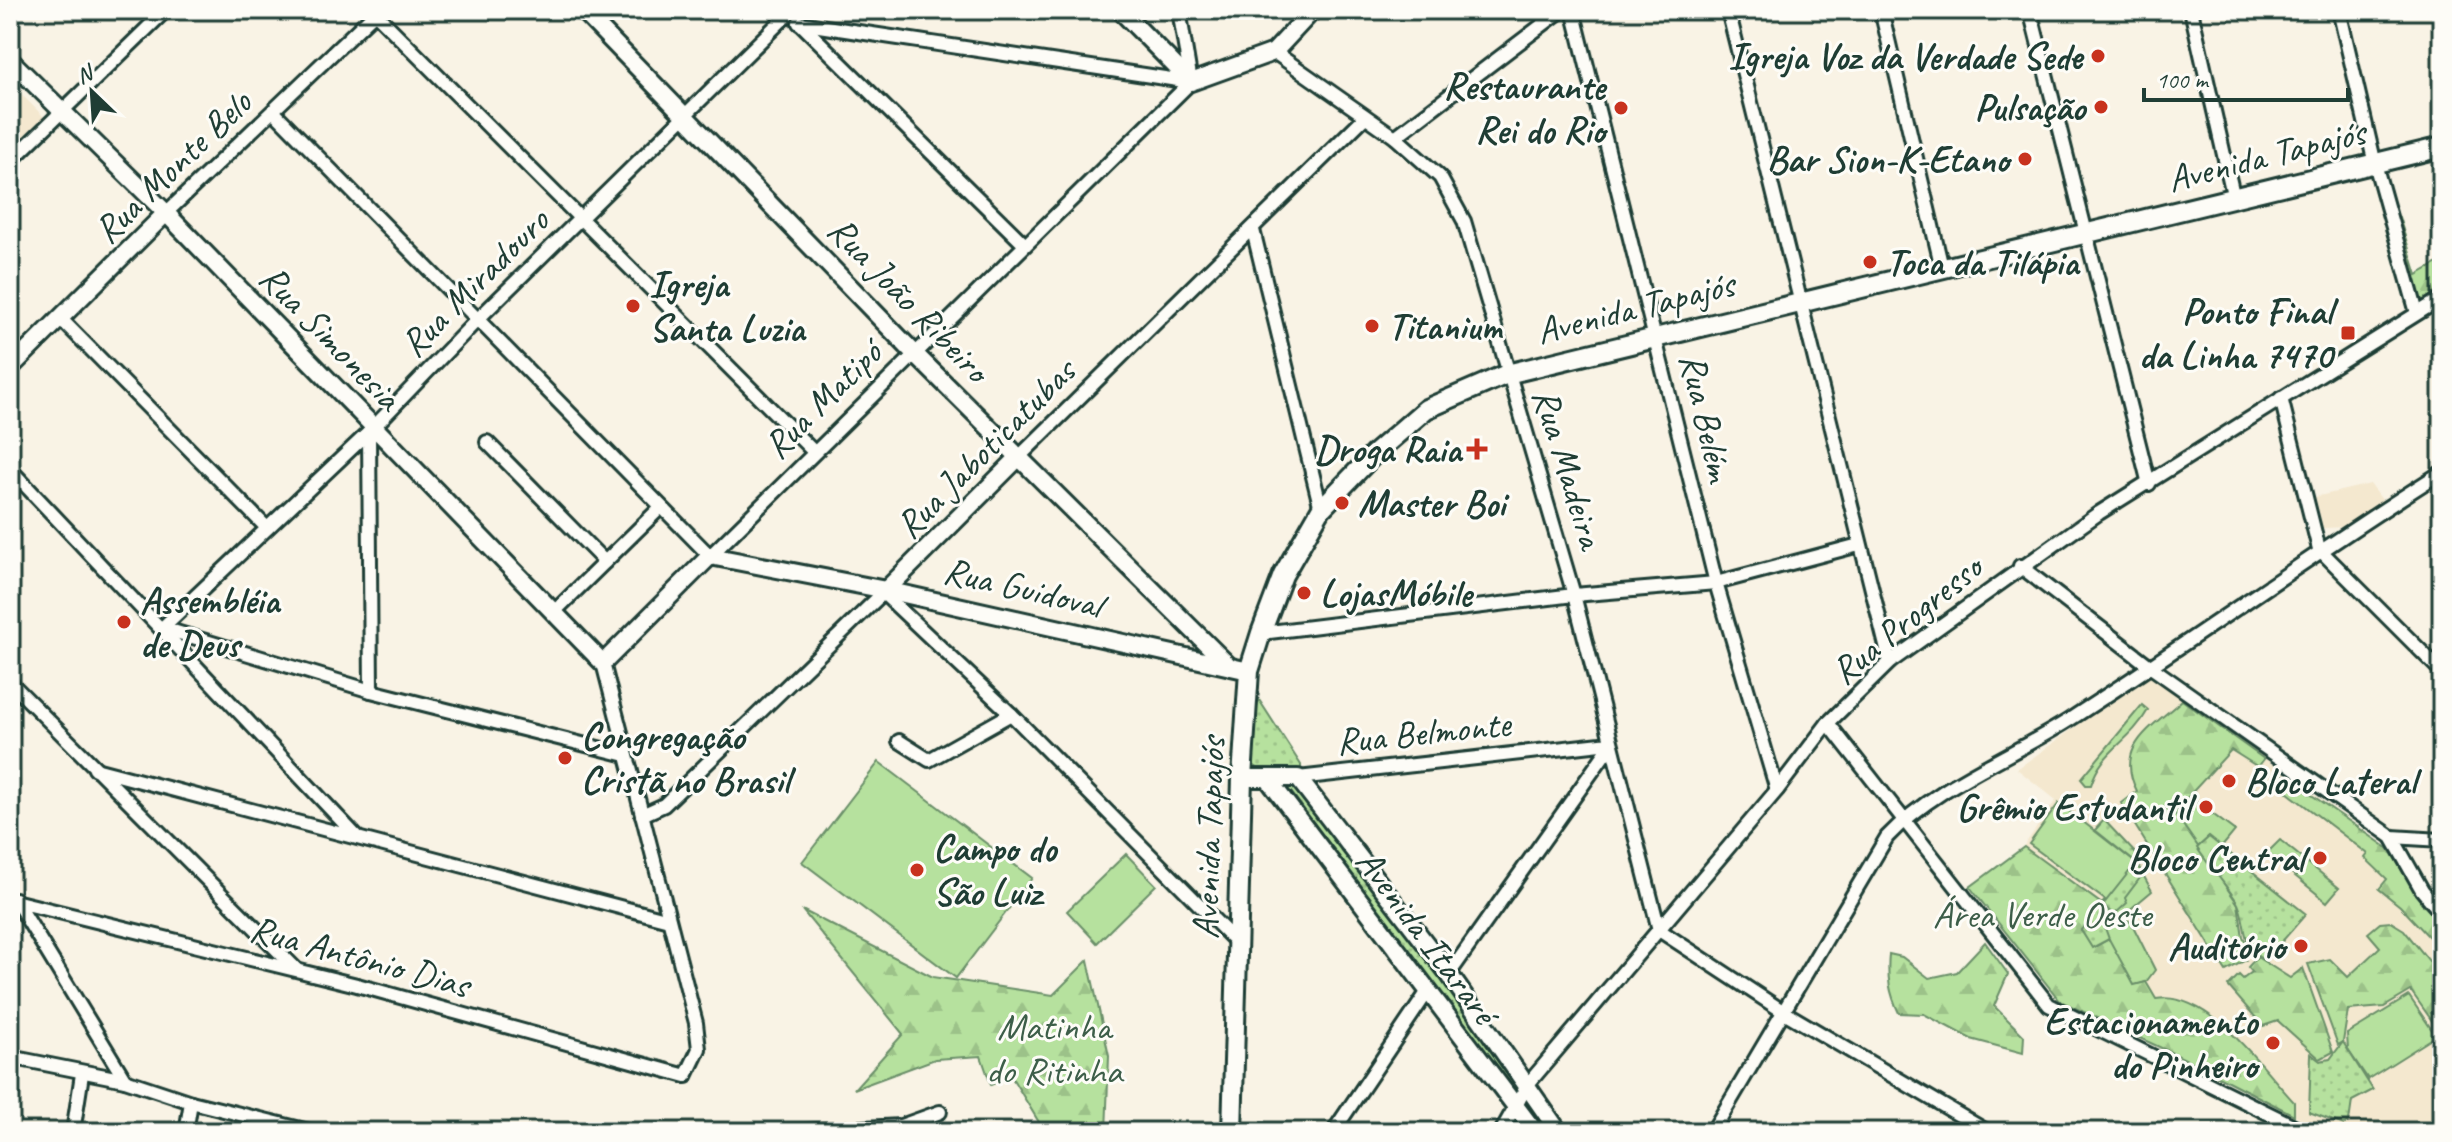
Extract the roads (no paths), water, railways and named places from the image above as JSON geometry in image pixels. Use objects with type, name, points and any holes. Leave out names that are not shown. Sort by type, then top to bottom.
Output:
[{"type":"main road","name":"Avenida Tapajós","points":[[1232,1132],[1242,778],[1249,671],[1283,575],[1321,509],[1374,454],[1426,409],[1507,374],[2442,147]]},
{"type":"street","points":[[10,162],[166,10]]},
{"type":"street","name":"Rua João Ribeiro","points":[[582,10],[688,116],[914,353],[1228,665]]},
{"type":"street","points":[[1120,10],[1191,82]]},
{"type":"street","points":[[1179,10],[1191,82]]},
{"type":"street","points":[[799,23],[1191,82],[1274,52],[1313,10]]},
{"type":"street","name":"Rua Belém","points":[[1573,10],[1657,336],[1716,583],[1777,790]]},
{"type":"street","points":[[1728,10],[1798,302],[1890,662]]},
{"type":"street","points":[[1881,10],[1942,268]]},
{"type":"street","points":[[2030,10],[2149,484]]},
{"type":"street","points":[[2191,10],[2234,199]]},
{"type":"street","points":[[2339,10],[2375,164],[2417,313]]},
{"type":"street","points":[[789,11],[1025,245]]},
{"type":"street","name":"Rua Miradouro","points":[[162,628],[371,429],[476,321],[688,116],[789,11]]},
{"type":"street","points":[[376,12],[814,452]]},
{"type":"street","name":"Rua Monte Belo","points":[[10,368],[376,12]]},
{"type":"street","points":[[1395,137],[1555,12]]},
{"type":"street","name":"Rua Madeira","points":[[1274,52],[1395,137],[1440,177],[1464,221],[1574,595],[1659,930]]},
{"type":"street","name":"Rua Simonesia","points":[[10,60],[166,213],[371,429],[603,663]]},
{"type":"street","name":"Rua Matipó","points":[[603,663],[1191,82]]},
{"type":"street","points":[[274,112],[710,556]]},
{"type":"street","name":"Rua Jaboticatubas","points":[[642,815],[664,805],[885,592],[1365,117]]},
{"type":"street","points":[[1253,230],[1321,509]]},
{"type":"street","name":"Rua Progresso","points":[[1501,1132],[1528,1084],[1777,790],[1828,723],[1890,662],[2020,566],[2442,298]]},
{"type":"street","points":[[60,318],[267,528]]},
{"type":"street","points":[[2281,398],[2319,549],[2442,672]]},
{"type":"street","points":[[371,429],[371,691]]},
{"type":"street","points":[[487,442],[605,562]]},
{"type":"street","points":[[10,469],[358,838]]},
{"type":"street","points":[[1712,1132],[1887,837],[1911,811],[2033,743],[2151,667],[2319,549],[2442,472]]},
{"type":"street","points":[[554,612],[661,507]]},
{"type":"street","points":[[1261,633],[1574,595],[1716,583],[1859,545]]},
{"type":"street","name":"Rua Guidoval","points":[[710,556],[1249,671]]},
{"type":"street","points":[[2020,566],[2151,667],[2392,837],[2422,890],[2442,914]]},
{"type":"street","points":[[885,592],[1011,714],[1239,945]]},
{"type":"street","points":[[1162,651],[1180,639],[1183,620]]},
{"type":"street","points":[[162,628],[371,691],[626,755]]},
{"type":"street","points":[[95,769],[669,920],[603,663]]},
{"type":"street","points":[[10,682],[296,969]]},
{"type":"street","points":[[899,741],[929,760],[1011,714]]},
{"type":"street","points":[[1828,723],[2049,1005],[2306,1132]]},
{"type":"street","points":[[1449,974],[1611,744]]},
{"type":"street","name":"Rua Belmonte","points":[[1242,778],[1298,778],[1611,744]]},
{"type":"street","name":"Avenida Itararé","points":[[1298,778],[1449,974],[1559,1132]]},
{"type":"street","name":"Avenida Itararé","points":[[1268,779],[1535,1132]]},
{"type":"street","points":[[2392,837],[2442,840]]},
{"type":"street","points":[[12,898],[125,1080]]},
{"type":"street","name":"Rua Antônio Dias","points":[[12,898],[296,969],[686,1076],[699,1049],[696,1023],[669,920]]},
{"type":"street","points":[[1659,930],[1784,1012],[1988,1132]]},
{"type":"street","points":[[1333,1132],[1428,991]]},
{"type":"street","points":[[10,1057],[82,1074],[125,1080],[191,1102],[313,1132]]},
{"type":"street","points":[[73,1132],[82,1074]]},
{"type":"street","points":[[186,1132],[191,1102]]},
{"type":"street","points":[[787,1132],[901,1126],[940,1112]]},
{"type":"place","name":"Igreja Voz da Verdade Sede","points":[[2098,56]]},
{"type":"place","name":"Pulsação","points":[[2101,107]]},
{"type":"place","name":"Restaurante Rei do Rio","points":[[1621,108]]},
{"type":"place","name":"Bar Sion-K-Etano","points":[[2025,159]]},
{"type":"place","name":"Toca da Tilápia","points":[[1870,262]]},
{"type":"place","name":"Igreja Santa Luzia","points":[[633,306]]},
{"type":"place","name":"Titanium","points":[[1372,326]]},
{"type":"place","name":"Ponto Final da Linha 7470","points":[[2348,333]]},
{"type":"place","name":"Droga Raia","points":[[1477,449]]},
{"type":"place","name":"Master Boi","points":[[1342,503]]},
{"type":"place","name":"LojasMóbile","points":[[1304,593]]},
{"type":"place","name":"Assembléia de Deus","points":[[124,622]]},
{"type":"place","name":"Congregação Cristã no Brasil","points":[[565,758]]},
{"type":"place","name":"Bloco Lateral","points":[[2229,781]]},
{"type":"place","name":"Grêmio Estudantil","points":[[2206,807]]},
{"type":"place","name":"Bloco Central","points":[[2320,858]]},
{"type":"place","name":"Campo do São Luiz","points":[[917,870]]},
{"type":"place","name":"Auditório","points":[[2301,946]]},
{"type":"place","name":"Estacionamento do Pinheiro","points":[[2273,1043]]},
{"type":"park label","name":"Área Verde Oeste","points":[[2042,914]]},
{"type":"park label","name":"Matinha do Ritinha","points":[[1054,1048]]}]
